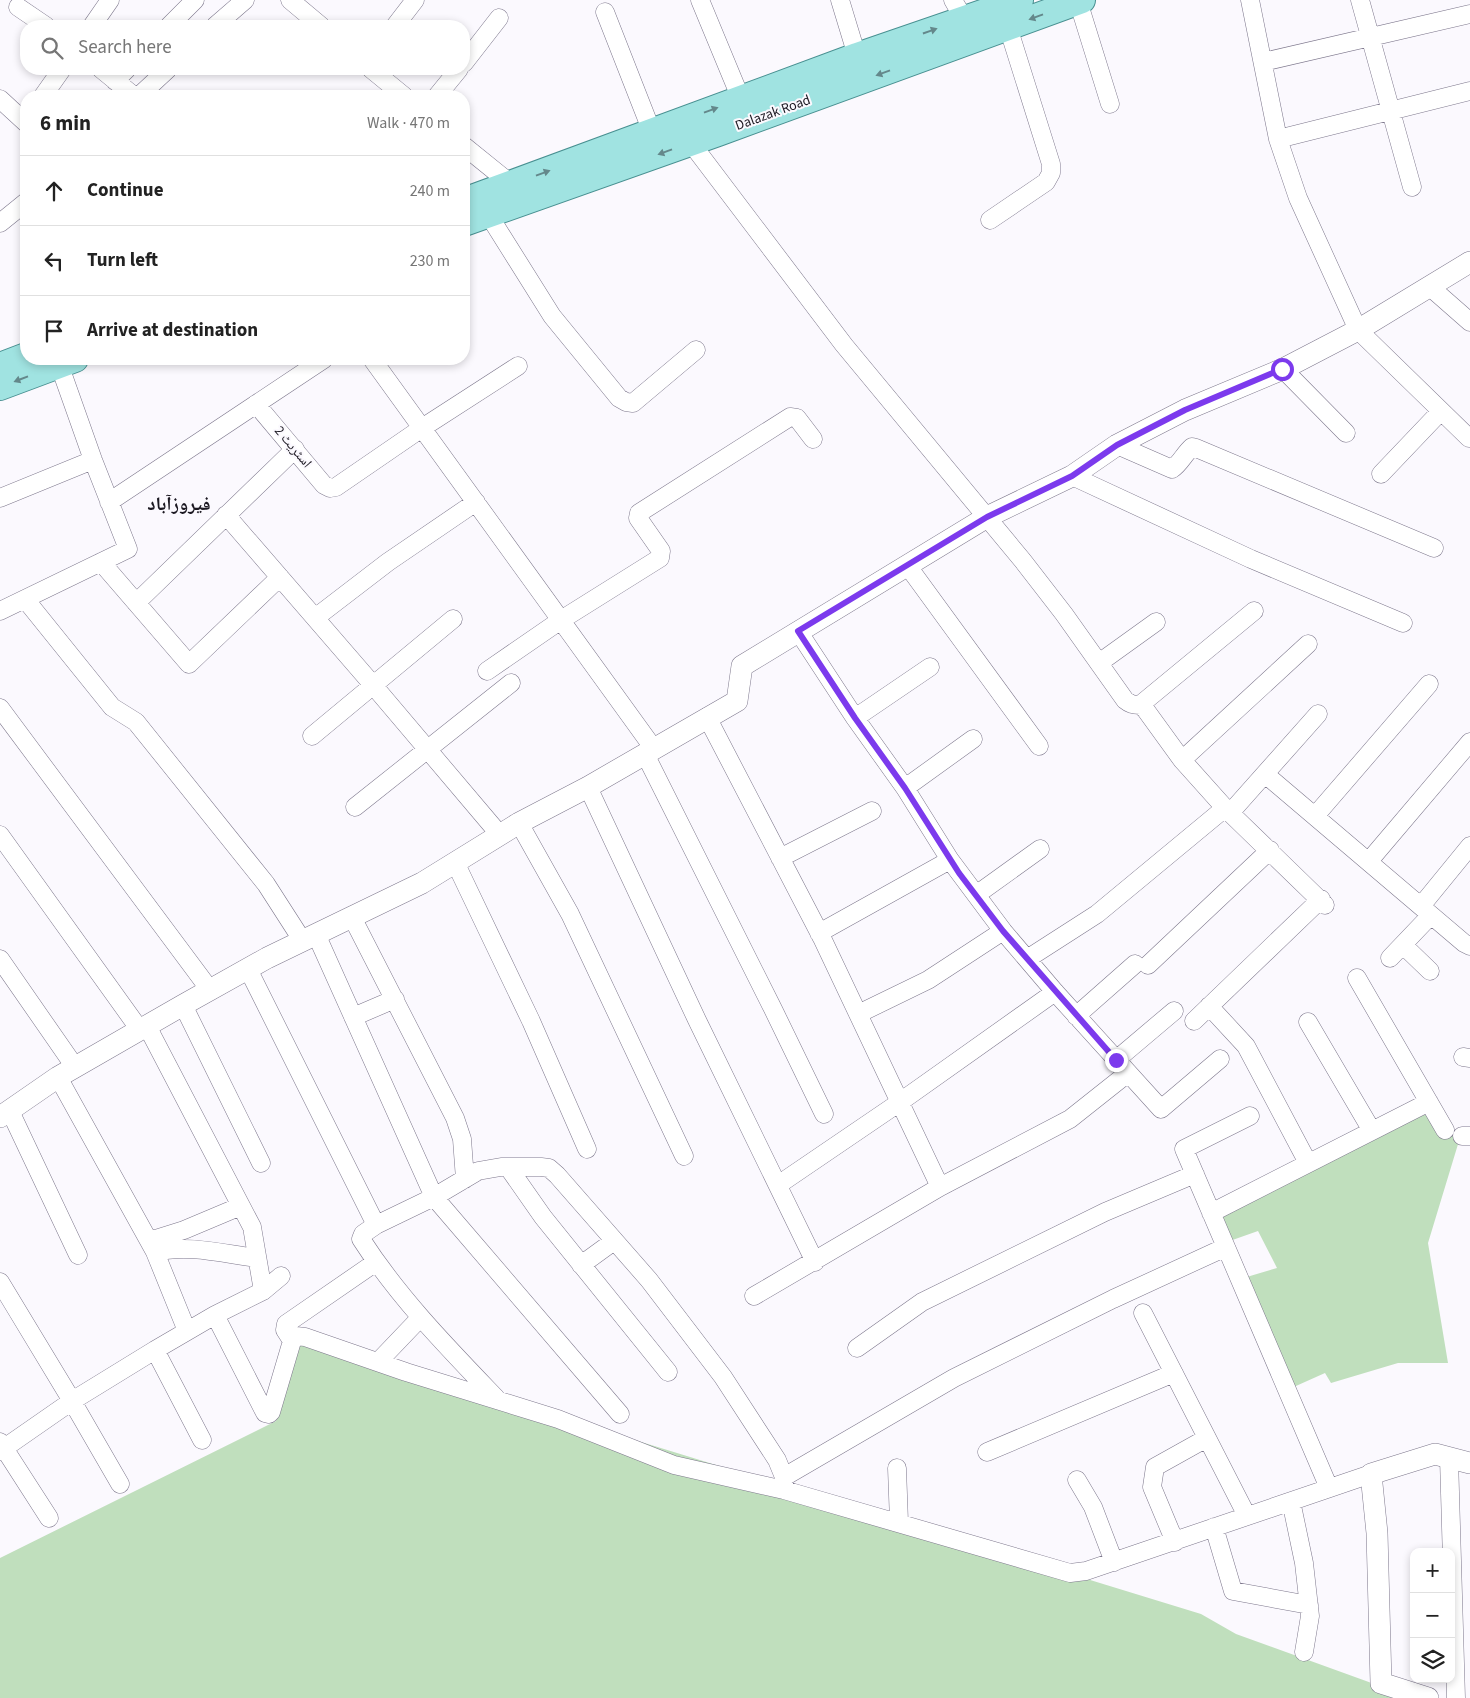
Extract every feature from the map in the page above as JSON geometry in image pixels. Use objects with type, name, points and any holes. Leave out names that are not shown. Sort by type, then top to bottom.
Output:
[{"type":"main road","name":"Dalazak Road","points":[[470,199],[857,56],[958,10],[1019,0]]},
{"type":"main road","name":"Dalazak Road","points":[[470,221],[1080,1]]},
{"type":"main road","points":[[0,366],[20,358]]},
{"type":"main road","points":[[0,387],[57,365]]},
{"type":"street","points":[[96,20],[110,0]]},
{"type":"street","points":[[175,20],[195,0]]},
{"type":"street","points":[[222,20],[245,0]]},
{"type":"street","points":[[290,0],[308,6],[317,20]]},
{"type":"street","points":[[400,20],[415,0]]},
{"type":"street","points":[[700,0],[741,99]]},
{"type":"street","points":[[840,0],[857,56]]},
{"type":"street","points":[[1250,0],[1278,139],[1298,198],[1358,330],[1469,438]]},
{"type":"street","points":[[1360,0],[1412,187]]},
{"type":"street","points":[[1080,1],[1110,104]]},
{"type":"street","points":[[18,7],[37,20]]},
{"type":"street","points":[[606,12],[652,132]]},
{"type":"street","points":[[1263,62],[1470,14]]},
{"type":"street","points":[[470,55],[499,18]]},
{"type":"street","points":[[990,220],[1046,182],[1051,164],[1008,27]]},
{"type":"street","points":[[47,90],[58,75]]},
{"type":"street","points":[[121,75],[130,90]]},
{"type":"street","points":[[145,90],[162,75]]},
{"type":"street","points":[[378,75],[397,90]]},
{"type":"street","points":[[442,90],[454,75]]},
{"type":"street","points":[[1278,139],[1470,91]]},
{"type":"street","points":[[0,99],[20,117]]},
{"type":"street","points":[[691,142],[844,346],[987,517],[1058,606],[1125,700],[1134,705],[1140,705],[1145,709],[1182,760],[1228,810],[1323,902],[1194,1020]]},
{"type":"street","points":[[470,151],[511,184]]},
{"type":"street","points":[[0,223],[20,207]]},
{"type":"street","points":[[488,214],[552,316],[619,398],[633,403],[696,350]]},
{"type":"street","points":[[78,1255],[5,1114],[66,1072],[183,1005],[309,937],[422,882],[519,823],[588,787],[737,701],[742,666],[987,517],[1072,476],[1117,445],[1185,410],[1282,369],[1358,330],[1470,262]]},
{"type":"street","points":[[1429,286],[1470,322]]},
{"type":"street","points":[[0,611],[128,549],[93,460],[68,365]]},
{"type":"street","points":[[110,502],[315,365]]},
{"type":"street","points":[[376,365],[561,620],[649,752],[824,1114]]},
{"type":"street","points":[[422,428],[518,366]]},
{"type":"street","points":[[1282,369],[1346,433]]},
{"type":"street","name":"اسٹریٹ 2","points":[[256,404],[324,485],[330,488],[336,487],[422,428]]},
{"type":"street","points":[[1381,474],[1441,411]]},
{"type":"street","points":[[486,670],[660,558],[661,551],[638,518],[639,513],[790,417],[797,418],[814,439]]},
{"type":"street","points":[[1117,445],[1172,469],[1176,467],[1188,450],[1192,447],[1196,448],[1434,548]]},
{"type":"street","points":[[136,603],[295,449]]},
{"type":"street","points":[[0,498],[93,460]]},
{"type":"street","points":[[1072,476],[1251,559],[1403,623]]},
{"type":"street","points":[[315,618],[388,562],[476,502]]},
{"type":"street","points":[[226,515],[500,835]]},
{"type":"street","points":[[102,562],[189,664],[280,577]]},
{"type":"street","points":[[907,565],[1039,746]]},
{"type":"street","points":[[26,599],[112,707],[136,722],[309,937],[353,1017],[434,1197],[620,1414]]},
{"type":"street","points":[[1140,705],[1254,610]]},
{"type":"street","points":[[312,736],[453,619]]},
{"type":"street","points":[[1099,663],[1156,622]]},
{"type":"street","points":[[798,631],[855,718],[905,788],[950,860],[1003,931],[1076,1016],[1161,1109],[1220,1059]]},
{"type":"street","points":[[1182,760],[1308,644]]},
{"type":"street","points":[[855,718],[930,667]]},
{"type":"street","points":[[355,806],[511,683]]},
{"type":"street","points":[[1315,816],[1429,684]]},
{"type":"street","points":[[0,708],[210,990]]},
{"type":"street","points":[[1027,959],[1097,914],[1228,810],[1265,774],[1318,714]]},
{"type":"street","points":[[707,717],[819,933],[940,1187]]},
{"type":"street","points":[[905,788],[973,738]]},
{"type":"street","points":[[1369,861],[1470,742]]},
{"type":"street","points":[[1265,774],[1464,943],[1470,946]]},
{"type":"street","points":[[588,787],[697,1020],[815,1262]]},
{"type":"street","points":[[780,858],[872,811]]},
{"type":"street","points":[[519,823],[570,914],[684,1156]]},
{"type":"street","points":[[0,835],[143,1028],[252,1227],[262,1291]]},
{"type":"street","points":[[1390,958],[1403,945],[1470,846]]},
{"type":"street","points":[[976,895],[1040,849]]},
{"type":"street","points":[[1076,1016],[1141,964],[1270,850]]},
{"type":"street","points":[[819,933],[950,860]]},
{"type":"street","points":[[455,862],[531,1021],[588,1149]]},
{"type":"street","points":[[352,917],[455,1118],[462,1139],[465,1179]]},
{"type":"street","points":[[858,1014],[928,980],[1003,931]]},
{"type":"street","points":[[1403,945],[1430,971]]},
{"type":"street","points":[[0,959],[66,1072],[152,1246],[187,1332]]},
{"type":"street","points":[[248,969],[376,1225]]},
{"type":"street","points":[[1357,978],[1444,1130]]},
{"type":"street","points":[[778,1185],[900,1102],[1055,992]]},
{"type":"street","points":[[353,1017],[395,999]]},
{"type":"street","points":[[183,1005],[261,1163]]},
{"type":"street","points":[[1209,1006],[1246,1046],[1308,1163]]},
{"type":"street","points":[[1116,1060],[1174,1011]]},
{"type":"street","points":[[1308,1022],[1372,1131]]},
{"type":"street","points":[[754,1296],[815,1262],[940,1187],[1070,1119],[1128,1073]]},
{"type":"street","points":[[1211,1213],[1429,1102]]},
{"type":"street","points":[[1250,1116],[1184,1149],[1329,1488]]},
{"type":"street","points":[[508,1167],[543,1216],[668,1372]]},
{"type":"street","points":[[498,1400],[420,1318],[376,1262],[361,1239],[363,1234],[376,1225],[434,1197],[478,1171],[508,1167],[550,1168],[649,1280],[723,1377],[777,1460],[784,1483]]},
{"type":"street","points":[[857,1348],[922,1302],[1105,1212],[1195,1174]]},
{"type":"street","points":[[152,1246],[241,1206]]},
{"type":"street","points":[[581,1264],[614,1241]]},
{"type":"street","points":[[152,1246],[188,1248],[257,1258]]},
{"type":"street","points":[[784,1483],[954,1378],[1113,1299],[1226,1247]]},
{"type":"street","points":[[292,1341],[285,1330],[286,1324],[376,1262]]},
{"type":"street","points":[[49,1518],[1,1447],[155,1350],[215,1315],[262,1291],[281,1276]]},
{"type":"street","points":[[0,1282],[120,1484]]},
{"type":"street","points":[[1143,1313],[1247,1516]]},
{"type":"street","points":[[215,1315],[265,1413],[269,1414],[271,1412],[292,1341],[296,1336],[305,1337],[558,1419],[674,1465],[784,1483],[899,1522],[1070,1573],[1086,1571],[1114,1562],[1329,1488],[1435,1454],[1470,1463]]},
{"type":"street","points":[[378,1362],[420,1318]]},
{"type":"street","points":[[155,1350],[202,1440]]},
{"type":"street","points":[[988,1452],[1174,1373]]},
{"type":"street","points":[[1175,1542],[1152,1487],[1155,1467],[1207,1438]]},
{"type":"street","points":[[1448,1458],[1456,1698]]},
{"type":"street","points":[[897,1468],[899,1522]]},
{"type":"street","points":[[1371,1474],[1377,1533],[1380,1683],[1428,1698]]},
{"type":"street","points":[[1077,1480],[1093,1506],[1114,1562]]},
{"type":"street","points":[[1291,1501],[1304,1563],[1310,1616],[1304,1652]]},
{"type":"street","points":[[1214,1527],[1233,1591],[1309,1605]]},
{"type":"green space","points":[[1429,1102],[1445,1130],[1462,1131],[1428,1243],[1448,1363],[1398,1363],[1331,1383],[1325,1373],[1287,1390],[1240,1279],[1277,1268],[1258,1231],[1224,1243],[1214,1210]]},
{"type":"green space","points":[[296,1336],[1201,1614],[1236,1634],[1413,1698],[0,1698],[0,1558],[276,1421]]},
{"type":"district","name":"فیروزآباد","points":[[179,504]]},
{"type":"route","points":[[1116,1060],[1003,931],[959,873],[905,788],[855,718],[798,631],[987,517],[1072,476],[1117,445],[1185,410],[1282,369]]}]
